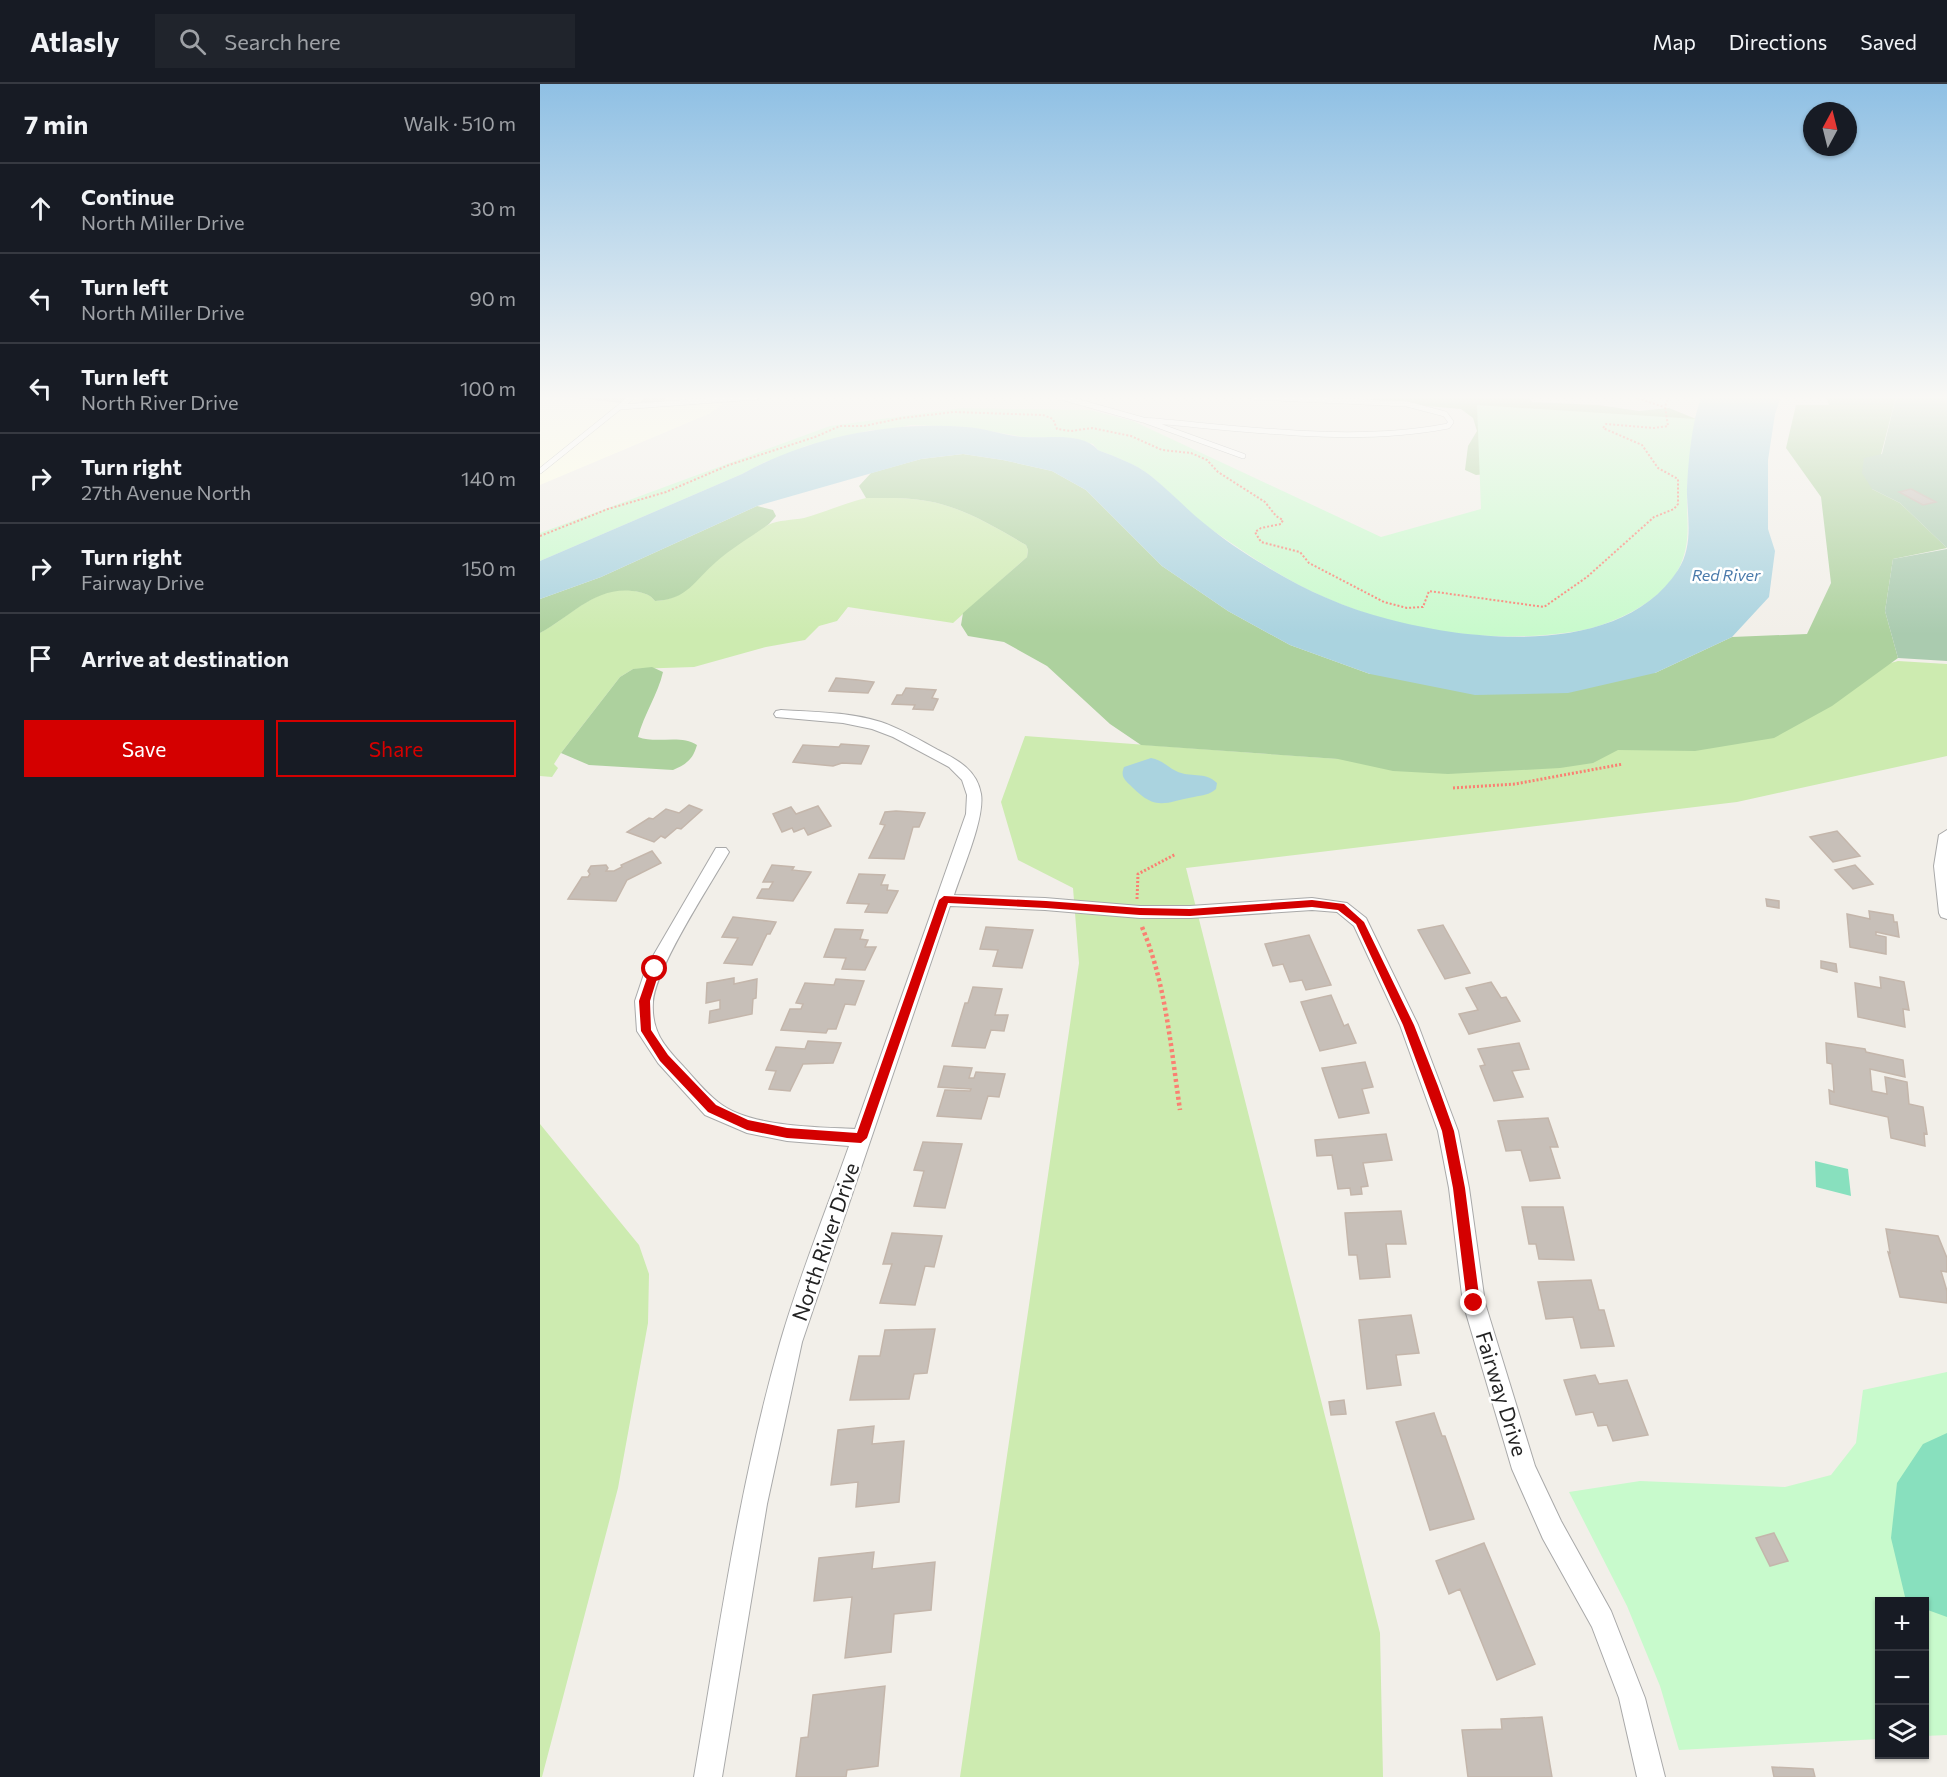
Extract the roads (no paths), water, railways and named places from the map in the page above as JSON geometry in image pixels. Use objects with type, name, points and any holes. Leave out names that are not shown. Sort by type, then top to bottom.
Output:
[{"type":"street","name":"North River Drive","points":[[708,1777],[760,1477],[774,1406],[791,1342],[973,814],[974,795],[969,778],[954,764],[898,734],[875,725],[843,719],[781,714]]},
{"type":"street","points":[[1947,836],[1942,866],[1947,913]]},
{"type":"street","points":[[721,852],[655,969],[644,1001],[646,1031],[664,1058],[712,1109],[747,1125],[787,1133],[861,1138]]},
{"type":"street","name":"Fairway Drive","points":[[944,900],[1190,912],[1312,904],[1341,907],[1360,922],[1409,1025],[1448,1131],[1459,1188],[1474,1303],[1524,1469],[1547,1520],[1602,1620],[1632,1698],[1651,1777]]},
{"type":"water","name":"Red River","points":[[737,476],[862,476],[757,506],[601,577],[540,599],[540,561]]},
{"type":"water","name":"Red River","points":[[1061,476],[1150,476],[1198,518],[1241,551],[1278,574],[1324,597],[1372,615],[1423,627],[1503,637],[1544,636],[1584,630],[1621,618],[1653,598],[1678,570],[1686,552],[1688,543],[1688,476],[1768,476],[1768,529],[1775,551],[1769,597],[1732,637],[1655,673],[1568,693],[1475,695],[1370,674],[1290,645],[1228,611],[1162,566],[1086,490]]},
{"type":"water","points":[[1151,758],[1181,773],[1208,777],[1217,783],[1216,789],[1206,794],[1168,803],[1148,800],[1127,782],[1123,773],[1124,767]]}]
